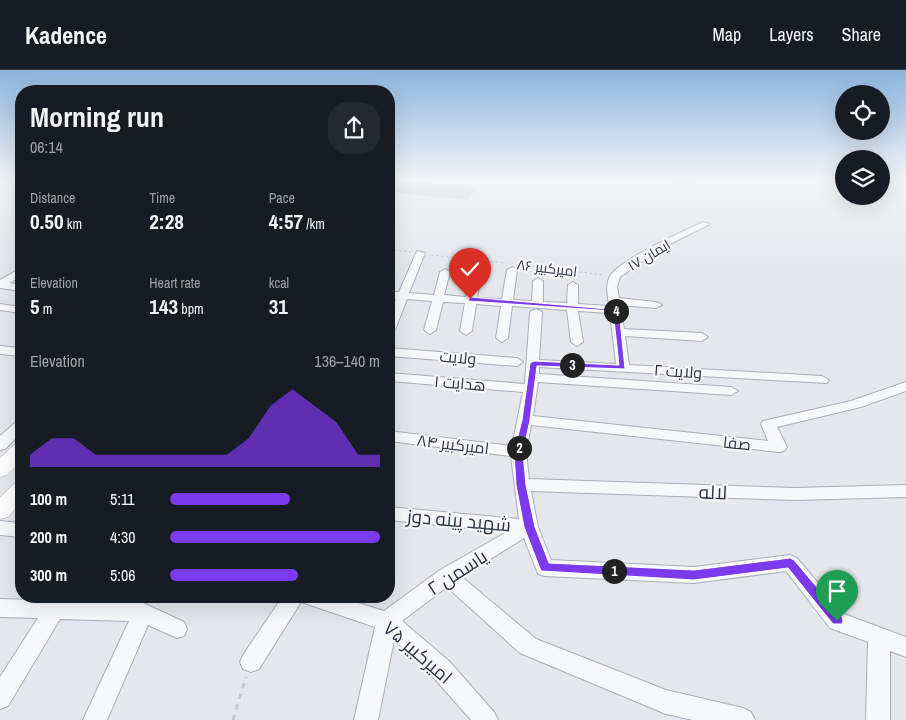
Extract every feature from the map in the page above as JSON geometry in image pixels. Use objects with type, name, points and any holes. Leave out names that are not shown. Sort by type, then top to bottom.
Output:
[{"type":"main road","points":[[0,470],[15,456]]},
{"type":"main road","points":[[0,511],[15,495]]},
{"type":"street","name":"ایمان ۱۷","points":[[623,368],[612,287],[615,276],[656,248],[706,224]]},
{"type":"street","points":[[395,316],[420,253]]},
{"type":"street","points":[[502,338],[512,266]]},
{"type":"street","points":[[466,332],[476,271]]},
{"type":"street","points":[[430,330],[440,298],[445,272]]},
{"type":"street","points":[[0,285],[15,276]]},
{"type":"street","points":[[538,281],[532,383],[518,452],[521,485],[529,527],[545,568],[694,575],[790,563],[837,621],[906,647]]},
{"type":"street","points":[[0,285],[15,287]]},
{"type":"street","points":[[573,285],[572,306],[577,342]]},
{"type":"street","points":[[395,295],[506,302],[536,308],[656,305]]},
{"type":"street","points":[[0,307],[15,309]]},
{"type":"street","points":[[618,332],[702,337]]},
{"type":"street","points":[[0,350],[15,351]]},
{"type":"street","name":"ولایت","points":[[395,352],[517,362]]},
{"type":"street","name":"ولایت ۲","points":[[534,363],[822,380]]},
{"type":"street","name":"هدایت ۱","points":[[395,379],[731,391]]},
{"type":"street","name":"صفا","points":[[526,420],[779,447],[768,424],[812,416],[886,395],[906,386]]},
{"type":"street","points":[[0,445],[15,431]]},
{"type":"street","name":"امیرکبیر ۸۴","points":[[395,437],[518,452]]},
{"type":"street","name":"لاله","points":[[521,485],[795,494],[904,494]]},
{"type":"street","name":"شهید پینه دوز","points":[[395,515],[529,527]]},
{"type":"street","name":"یاسمن ۲","points":[[387,621],[447,576],[529,527]]},
{"type":"street","points":[[0,528],[15,529]]},
{"type":"street","points":[[447,576],[528,646],[666,702],[743,720]]},
{"type":"street","points":[[251,662],[302,603]]},
{"type":"street","name":"امیرکبیر ۷۵","points":[[327,603],[387,621],[441,670],[486,720]]},
{"type":"street","points":[[0,608],[142,612],[177,629]]},
{"type":"street","points":[[0,698],[55,609]]},
{"type":"street","points":[[95,720],[142,612]]},
{"type":"street","points":[[366,720],[387,621]]},
{"type":"street","points":[[878,720],[879,636]]},
{"type":"path","name":"امیرکبیر ۸۶","points":[[395,250],[512,266],[615,276]]},
{"type":"path","points":[[232,720],[251,662]]},
{"type":"route","points":[[470,299],[616,310],[623,368],[534,363],[526,420],[518,452],[521,485],[529,527],[545,568],[694,575],[790,563],[837,621]]}]
